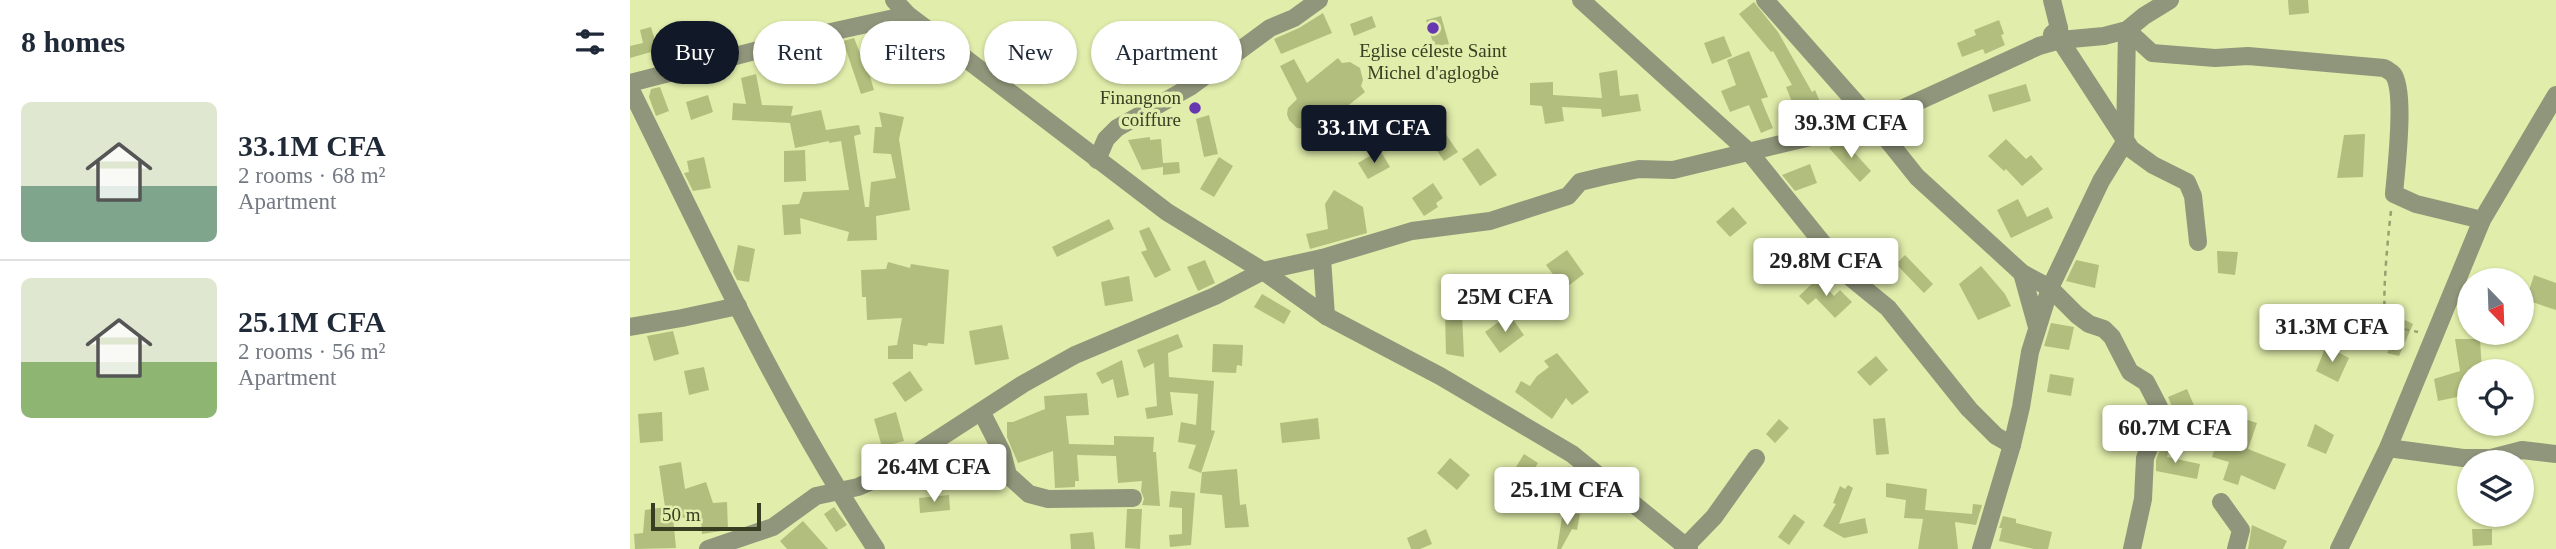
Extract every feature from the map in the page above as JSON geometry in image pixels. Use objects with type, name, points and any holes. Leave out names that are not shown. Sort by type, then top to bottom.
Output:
[{"type":"street","points":[[894,0],[908,15],[1167,212],[1264,271],[1326,316],[1440,376],[1572,454],[1686,548],[1714,517],[1756,458]]},
{"type":"street","points":[[1097,160],[1106,139],[1117,128],[1190,87],[1270,28],[1294,18],[1319,0]]},
{"type":"street","points":[[1581,0],[1750,153],[1850,277],[1888,308],[1969,409],[1996,436],[2012,445]]},
{"type":"street","points":[[1765,0],[1917,177],[2022,273],[2050,288],[2089,324],[2104,329],[2112,337],[2130,372],[2146,382],[2159,407],[2161,418],[2145,458],[2143,499],[2132,549]]},
{"type":"street","points":[[2052,0],[2060,34],[2125,142],[2153,165],[2187,182],[2193,196],[2198,242]]},
{"type":"street","points":[[708,549],[773,527],[816,496],[858,487],[1075,355],[1215,296],[1264,271],[1322,258],[1412,231],[1471,225],[1523,212],[1567,197],[1580,182],[1639,169],[1673,170],[1872,122],[2060,34],[2104,36],[2127,30],[2171,0]]},
{"type":"street","points":[[876,549],[838,491],[738,306],[630,86],[817,35],[908,15]]},
{"type":"street","points":[[1981,549],[2012,445],[2030,352],[2050,288],[2101,181],[2125,142],[2127,30]]},
{"type":"street","points":[[2127,30],[2152,53],[2215,58],[2248,56],[2384,68],[2393,74],[2400,105],[2394,194],[2416,204],[2482,220]]},
{"type":"street","points":[[2339,549],[2388,448],[2482,220],[2556,95]]},
{"type":"street","points":[[1322,258],[1326,316]]},
{"type":"street","points":[[2022,273],[2037,328]]},
{"type":"street","points":[[631,326],[738,306]]},
{"type":"street","points":[[982,412],[1002,452],[1004,467],[1013,482],[1029,494],[1048,499],[1133,498]]},
{"type":"street","points":[[2388,448],[2463,458],[2491,458],[2522,450],[2556,454]]},
{"type":"street","points":[[916,453],[947,467],[1004,467]]},
{"type":"street","points":[[2221,502],[2241,530],[2236,549]]},
{"type":"path","points":[[2394,194],[2386,272],[2386,319],[2389,323],[2433,337]]},
{"type":"building","points":[[2288,0],[2308,0],[2309,13],[2289,15]]},
{"type":"building","points":[[1754,2],[1778,32],[1812,92],[1815,90],[1823,109],[1802,118],[1796,112],[1786,87],[1792,85],[1773,51],[1771,52],[1739,14]]},
{"type":"building","points":[[1323,13],[1332,33],[1281,54],[1274,39]]},
{"type":"building","points":[[1372,16],[1376,27],[1354,36],[1350,24]]},
{"type":"building","points":[[1441,16],[1451,51],[1437,56],[1426,20]]},
{"type":"building","points":[[1999,20],[2005,45],[1985,54],[1983,49],[1962,57],[1957,43],[1976,35],[1974,30]]},
{"type":"building","points":[[651,27],[651,52],[630,58],[630,46],[643,43],[640,30]]},
{"type":"building","points":[[1724,36],[1732,56],[1712,64],[1704,43]]},
{"type":"building","points":[[854,38],[860,53],[860,84],[872,84],[874,90],[861,94],[846,50],[846,40]]},
{"type":"building","points":[[1749,51],[1768,97],[1761,99],[1773,128],[1761,133],[1749,105],[1730,112],[1721,91],[1736,85],[1727,60]]},
{"type":"building","points":[[1338,58],[1342,63],[1350,62],[1360,68],[1363,80],[1361,86],[1365,92],[1320,128],[1315,122],[1306,129],[1297,128],[1287,114],[1288,108],[1297,99],[1280,66],[1294,59],[1307,83]]},
{"type":"building","points":[[1617,70],[1620,96],[1638,94],[1641,111],[1602,117],[1601,109],[1562,107],[1564,121],[1545,124],[1542,106],[1530,105],[1530,83],[1553,82],[1553,95],[1602,98],[1599,73]]},
{"type":"building","points":[[753,75],[753,84],[758,84],[762,105],[793,106],[791,116],[821,110],[826,130],[859,125],[861,134],[854,136],[865,207],[869,207],[871,182],[896,178],[891,154],[873,153],[875,127],[882,127],[879,112],[904,117],[899,139],[910,210],[876,216],[877,240],[847,241],[849,232],[800,218],[801,234],[784,235],[782,205],[799,204],[803,192],[849,190],[841,141],[795,148],[790,123],[732,120],[733,103],[746,104],[741,78]]},
{"type":"building","points":[[2026,84],[2031,101],[1993,112],[1988,95]]},
{"type":"building","points":[[660,87],[669,111],[656,116],[649,97],[651,89]]},
{"type":"building","points":[[708,95],[713,112],[691,120],[686,102]]},
{"type":"building","points":[[1209,115],[1218,154],[1204,157],[1196,119]]},
{"type":"building","points":[[1445,133],[1458,152],[1444,161],[1431,142]]},
{"type":"building","points":[[2365,134],[2363,177],[2337,178],[2344,135]]},
{"type":"building","points":[[1150,137],[1150,140],[1161,139],[1163,163],[1179,162],[1180,173],[1163,175],[1163,167],[1142,170],[1128,140]]},
{"type":"building","points":[[2006,139],[2026,159],[2031,155],[2043,169],[2022,186],[2006,169],[2004,171],[1988,156]]},
{"type":"building","points":[[1844,141],[1871,171],[1860,182],[1829,148]]},
{"type":"building","points":[[1478,148],[1497,175],[1480,186],[1462,159]]},
{"type":"building","points":[[805,150],[806,181],[784,182],[784,151]]},
{"type":"building","points":[[1380,150],[1390,167],[1368,179],[1358,163]]},
{"type":"building","points":[[704,157],[711,188],[693,191],[684,173],[689,172],[687,161]]},
{"type":"building","points":[[1219,157],[1233,166],[1214,197],[1200,189]]},
{"type":"building","points":[[1810,164],[1817,183],[1795,191],[1782,175]]},
{"type":"building","points":[[1433,183],[1443,198],[1436,203],[1438,207],[1424,216],[1412,198]]},
{"type":"building","points":[[1334,190],[1363,207],[1367,233],[1310,249],[1306,234],[1328,229],[1325,204]]},
{"type":"building","points":[[2018,199],[2027,217],[2048,207],[2053,218],[2011,238],[1997,210]]},
{"type":"building","points":[[1733,207],[1747,223],[1730,237],[1716,222]]},
{"type":"building","points":[[1109,219],[1114,229],[1057,257],[1052,247]]},
{"type":"building","points":[[1149,227],[1171,270],[1155,278],[1141,252],[1147,250],[1139,231]]},
{"type":"building","points":[[738,245],[755,249],[749,282],[737,280],[733,272]]},
{"type":"building","points":[[1567,250],[1584,274],[1564,289],[1546,265]]},
{"type":"building","points":[[2217,251],[2238,252],[2235,275],[2218,273]]},
{"type":"building","points":[[1905,255],[1933,284],[1924,293],[1896,264]]},
{"type":"building","points":[[1205,260],[1215,283],[1198,291],[1187,267]]},
{"type":"building","points":[[2076,260],[2099,265],[2095,288],[2066,281]]},
{"type":"building","points":[[888,262],[910,268],[911,264],[949,270],[944,344],[913,344],[913,359],[888,359],[888,346],[897,345],[902,318],[867,320],[866,297],[862,297],[861,270],[886,269]]},
{"type":"building","points":[[1981,266],[2005,294],[2011,306],[1978,320],[1959,284]]},
{"type":"building","points":[[2534,275],[2556,283],[2556,310],[2534,303]]},
{"type":"building","points":[[1129,276],[1133,301],[1105,306],[1101,282]]},
{"type":"building","points":[[1818,278],[1834,296],[1840,290],[1852,302],[1835,318],[1816,298],[1808,305],[1799,296]]},
{"type":"building","points":[[1262,294],[1291,311],[1284,324],[1254,307]]},
{"type":"building","points":[[1445,313],[1462,313],[1464,357],[1446,354]]},
{"type":"building","points":[[1509,314],[1524,335],[1500,353],[1485,332]]},
{"type":"building","points":[[2405,320],[2413,324],[2399,356],[2387,353]]},
{"type":"building","points":[[2051,323],[2074,327],[2069,350],[2044,346]]},
{"type":"building","points":[[1002,325],[1009,359],[975,365],[969,331]]},
{"type":"building","points":[[673,331],[679,354],[654,361],[647,336]]},
{"type":"building","points":[[1178,334],[1183,347],[1168,353],[1169,377],[1214,381],[1211,430],[1215,431],[1201,473],[1188,468],[1196,445],[1178,442],[1181,422],[1196,425],[1198,394],[1170,392],[1173,415],[1147,419],[1145,408],[1157,406],[1154,363],[1144,368],[1137,350]]},
{"type":"building","points":[[2455,339],[2457,345],[2480,345],[2481,359],[2458,359]]},
{"type":"building","points":[[1213,344],[1243,345],[1242,366],[1237,365],[1236,373],[1212,372]]},
{"type":"building","points":[[2326,346],[2349,358],[2338,382],[2316,371]]},
{"type":"building","points":[[1557,353],[1589,392],[1572,405],[1566,398],[1552,419],[1515,392],[1521,381],[1530,386],[1537,376],[1549,367],[1544,361]]},
{"type":"building","points":[[1876,356],[1888,370],[1870,386],[1857,372]]},
{"type":"building","points":[[1122,360],[1129,395],[1117,398],[1113,379],[1102,384],[1096,373]]},
{"type":"building","points":[[704,367],[709,390],[689,395],[684,371]]},
{"type":"building","points":[[910,371],[923,390],[905,402],[892,383]]},
{"type":"building","points":[[2457,372],[2457,397],[2438,401],[2434,379]]},
{"type":"building","points":[[2050,374],[2074,378],[2071,396],[2047,392]]},
{"type":"building","points":[[2187,389],[2196,410],[2177,418],[2168,397]]},
{"type":"building","points":[[1087,393],[1089,415],[1066,416],[1069,444],[1114,445],[1114,436],[1154,437],[1153,452],[1156,452],[1160,506],[1142,505],[1142,481],[1118,483],[1116,456],[1077,455],[1079,481],[1075,481],[1075,487],[1055,488],[1053,451],[1018,463],[1007,437],[1007,422],[1045,409],[1044,396]]},
{"type":"building","points":[[662,412],[663,441],[640,443],[638,414]]},
{"type":"building","points":[[896,412],[904,441],[882,447],[874,419]]},
{"type":"building","points":[[2227,413],[2257,423],[2248,449],[2286,464],[2275,490],[2241,475],[2238,485],[2223,480],[2229,462],[2212,457]]},
{"type":"building","points":[[1318,418],[1320,439],[1282,443],[1280,423]]},
{"type":"building","points":[[1885,418],[1889,454],[1876,455],[1873,419]]},
{"type":"building","points":[[1779,419],[1789,428],[1775,443],[1766,434]]},
{"type":"building","points":[[2315,424],[2334,435],[2326,454],[2307,446]]},
{"type":"building","points":[[2163,442],[2170,444],[2167,457],[2200,464],[2197,479],[2156,471],[2156,460]]},
{"type":"building","points":[[1524,454],[1538,463],[1525,484],[1511,475]]},
{"type":"building","points":[[1450,458],[1470,475],[1457,490],[1437,473]]},
{"type":"building","points":[[681,462],[685,489],[706,482],[713,503],[727,502],[728,530],[702,534],[701,519],[673,517],[676,548],[635,549],[634,534],[643,533],[645,510],[665,507],[659,466]]},
{"type":"building","points":[[1237,469],[1240,505],[1246,504],[1249,527],[1225,528],[1222,495],[1200,493],[1202,472]]},
{"type":"building","points":[[1886,483],[1927,489],[1925,510],[1972,514],[1973,504],[1982,505],[1976,525],[1955,522],[1958,549],[1918,549],[1923,519],[1904,518],[1906,500],[1886,497]]},
{"type":"building","points":[[1848,485],[1853,488],[1839,524],[1865,518],[1868,533],[1844,538],[1823,526],[1836,504],[1833,503],[1840,486],[1845,489]]},
{"type":"building","points":[[1171,491],[1195,493],[1191,545],[1170,547],[1169,535],[1182,534],[1182,508],[1169,507]]},
{"type":"building","points":[[949,495],[950,510],[920,513],[919,498]]},
{"type":"building","points":[[834,507],[847,525],[836,532],[824,514]]},
{"type":"building","points":[[1127,509],[1142,509],[1140,549],[1125,548]]},
{"type":"building","points":[[1563,511],[1580,514],[1577,530],[1572,529],[1561,549],[1557,549]]},
{"type":"building","points":[[1794,514],[1805,522],[1789,545],[1778,537]]},
{"type":"building","points":[[2003,516],[2016,519],[2016,523],[2052,532],[2048,549],[2034,549],[1999,541]]},
{"type":"building","points":[[803,521],[828,549],[787,549],[780,541]]},
{"type":"building","points":[[2252,525],[2287,541],[2283,549],[2248,549]]},
{"type":"building","points":[[1426,529],[1432,544],[1411,549],[1407,538]]},
{"type":"building","points":[[2472,529],[2492,529],[2492,545],[2473,546]]},
{"type":"building","points":[[1093,532],[1095,549],[1071,549],[1070,534]]},
{"type":"place","name":"Eglise céleste Saint Michel d'aglogbè","points":[[1433,28]]},
{"type":"place","name":"Finangnon coiffure","points":[[1195,108]]}]
